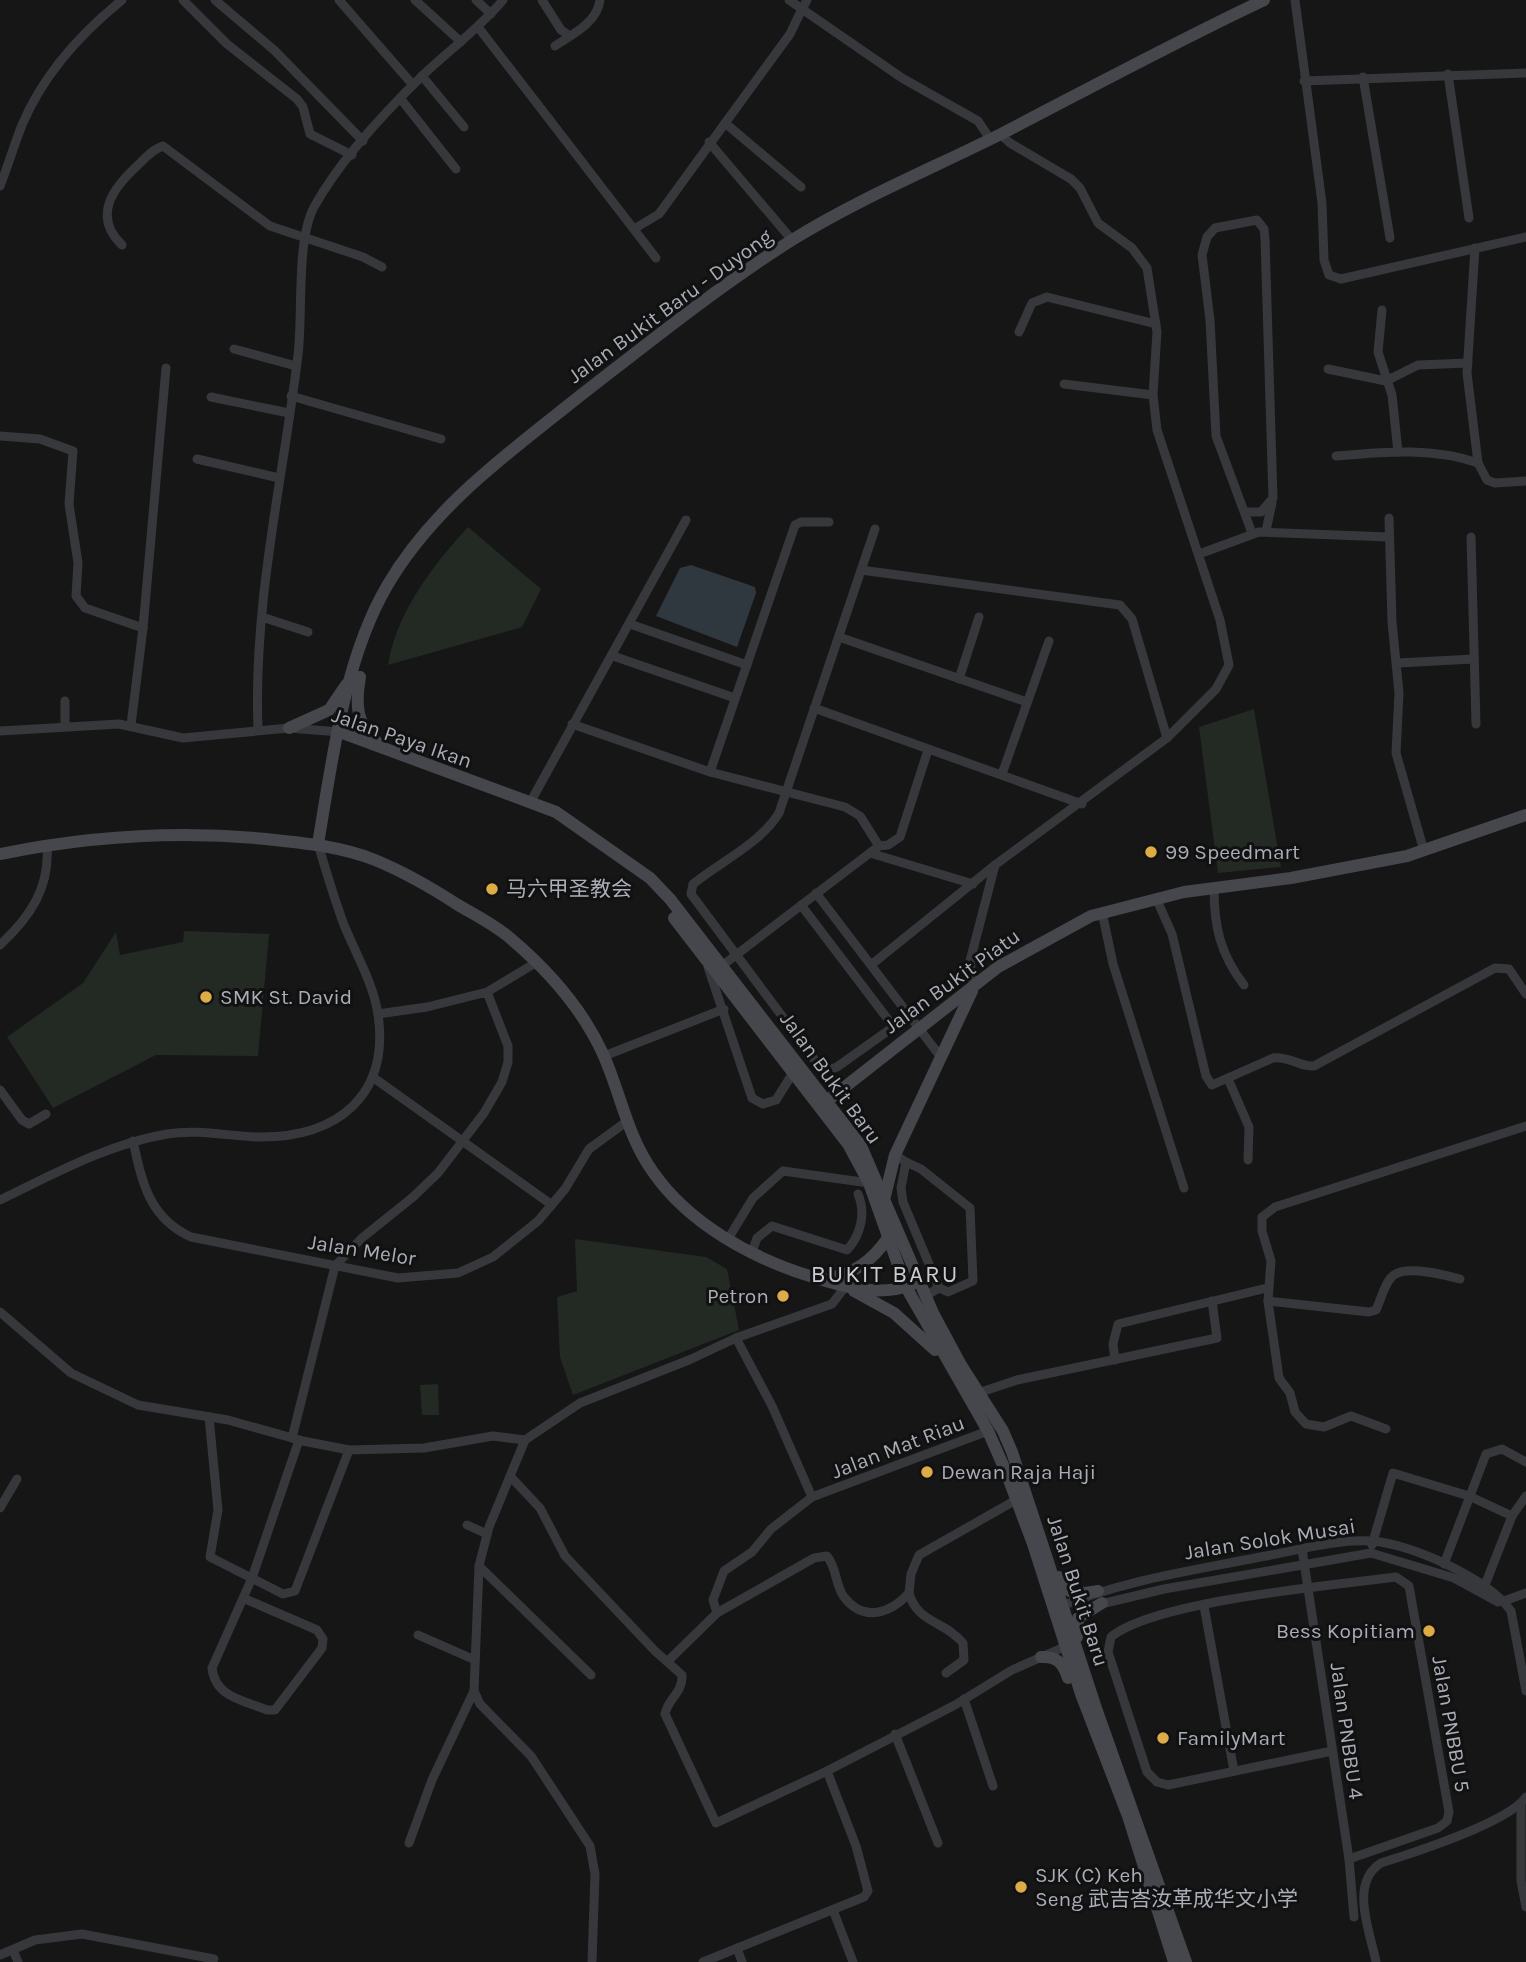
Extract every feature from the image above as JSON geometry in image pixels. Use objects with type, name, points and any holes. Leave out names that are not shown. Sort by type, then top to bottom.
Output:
[{"type":"main road","name":"Jalan Bukit Baru - Duyong","points":[[318,844],[353,673],[369,622],[387,586],[422,537],[492,465],[694,308],[792,240],[1264,0]]},
{"type":"main road","points":[[369,622],[356,701],[357,713],[367,732],[391,754]]},
{"type":"main road","points":[[289,728],[329,710],[353,673]]},
{"type":"main road","name":"Jalan Paya Ikan","points":[[340,733],[391,754],[556,812],[650,878],[670,899],[719,968]]},
{"type":"main road","name":"Jalan Bukit Piatu","points":[[824,1103],[919,1026],[1022,951],[1102,912],[1156,898],[1291,878],[1424,851],[1526,815]]},
{"type":"main road","points":[[0,854],[106,836],[179,833],[318,844],[375,860],[426,885],[508,936],[537,962],[583,1017],[604,1056],[626,1122],[653,1172],[671,1195],[698,1219],[752,1252],[821,1280],[845,1287],[878,1290],[912,1284]]},
{"type":"main road","name":"Jalan Paya Ikan","points":[[610,848],[665,906],[705,958],[719,968]]},
{"type":"main road","name":"Jalan Bukit Baru","points":[[719,968],[824,1103],[862,1146],[886,1202],[912,1284],[925,1296],[961,1365],[1016,1500],[1070,1645],[1174,1962]]},
{"type":"main road","points":[[886,1202],[885,1190],[900,1159],[940,1056],[974,988]]},
{"type":"main road","name":"Jalan Bukit Baru","points":[[824,1103],[869,1183],[888,1238],[954,1375],[1003,1431],[1022,1482],[1059,1613]]},
{"type":"main road","points":[[821,1280],[855,1270],[873,1257],[888,1238]]},
{"type":"main road","points":[[845,1287],[904,1321],[925,1338],[954,1375]]},
{"type":"main road","points":[[1022,1482],[1063,1587],[1073,1594],[1100,1597]]},
{"type":"main road","points":[[1100,1597],[1078,1618],[1075,1628],[1110,1742]]},
{"type":"main road","name":"Jalan Bukit Baru","points":[[1070,1645],[1110,1742],[1186,1962]]},
{"type":"main road","points":[[1041,1657],[1052,1656],[1065,1668],[1093,1744],[1107,1764]]},
{"type":"street","points":[[0,186],[23,123],[57,64],[71,47],[122,0]]},
{"type":"street","points":[[183,0],[227,44],[298,99],[303,107],[310,134],[352,155]]},
{"type":"street","points":[[215,0],[274,50],[363,141]]},
{"type":"street","points":[[339,0],[413,85]]},
{"type":"street","points":[[415,0],[461,42]]},
{"type":"street","points":[[476,0],[491,14]]},
{"type":"street","points":[[258,729],[256,676],[262,617],[296,366],[305,240],[313,209],[352,155],[400,98],[478,27],[503,0]]},
{"type":"street","points":[[542,0],[561,30],[570,36]]},
{"type":"street","points":[[555,46],[585,26],[599,11],[600,0]]},
{"type":"street","points":[[789,0],[805,5],[902,78],[1071,179],[1080,188],[1098,223],[1141,257],[1147,268],[1156,324],[1153,395],[1157,430],[1228,648],[1229,665],[1223,679],[1202,706],[1167,738],[1082,804],[995,865],[871,965]]},
{"type":"street","points":[[1295,0],[1322,203],[1324,260],[1329,275],[1341,279],[1526,237]]},
{"type":"street","points":[[634,229],[659,214],[790,34],[805,5]]},
{"type":"street","points":[[478,27],[656,258]]},
{"type":"street","points":[[1304,81],[1448,74],[1526,74]]},
{"type":"street","points":[[1448,74],[1469,218]]},
{"type":"street","points":[[422,76],[464,127]]},
{"type":"street","points":[[1363,77],[1390,239]]},
{"type":"street","points":[[400,98],[456,169]]},
{"type":"street","points":[[724,122],[801,187]]},
{"type":"street","points":[[709,142],[792,240]]},
{"type":"street","points":[[122,245],[110,230],[108,221],[113,192],[116,185],[152,152],[163,146],[251,214],[305,240],[363,257],[382,267]]},
{"type":"street","points":[[1252,533],[1216,436],[1202,255],[1207,237],[1215,228],[1257,220],[1264,229],[1265,239],[1273,498],[1266,531]]},
{"type":"street","points":[[1475,248],[1468,363],[1478,463],[1487,480],[1495,483],[1526,481]]},
{"type":"street","points":[[1019,332],[1032,303],[1047,296],[1156,324]]},
{"type":"street","points":[[1382,310],[1378,352],[1392,395],[1398,452]]},
{"type":"street","points":[[234,349],[296,366]]},
{"type":"street","points":[[1328,369],[1386,381],[1418,365],[1468,363]]},
{"type":"street","points":[[131,725],[143,628],[166,368]]},
{"type":"street","points":[[1064,384],[1153,395]]},
{"type":"street","points":[[292,396],[441,439]]},
{"type":"street","points":[[211,397],[289,412]]},
{"type":"street","points":[[0,436],[40,439],[73,451],[69,504],[78,563],[76,596],[85,608],[143,628]]},
{"type":"street","points":[[1336,456],[1398,452],[1444,454],[1478,463]]},
{"type":"street","points":[[197,459],[279,478]]},
{"type":"street","points":[[1246,512],[1261,512],[1273,498]]},
{"type":"street","points":[[1389,518],[1392,622],[1398,663],[1396,753],[1424,851]]},
{"type":"street","points":[[531,801],[686,520]]},
{"type":"street","points":[[710,772],[795,525],[801,522],[829,522]]},
{"type":"street","points":[[875,529],[785,794],[773,822],[716,865],[691,889],[691,897],[821,1067],[828,1070],[837,1067],[910,1015]]},
{"type":"street","points":[[1199,554],[1252,533],[1266,531],[1389,537]]},
{"type":"street","points":[[1471,537],[1476,724]]},
{"type":"street","points":[[861,570],[1120,605],[1132,619],[1167,738]]},
{"type":"street","points":[[262,617],[308,632]]},
{"type":"street","points":[[959,679],[979,617]]},
{"type":"street","points":[[630,624],[747,665]]},
{"type":"street","points":[[839,636],[1027,702]]},
{"type":"street","points":[[1002,774],[1049,641]]},
{"type":"street","points":[[613,656],[735,698]]},
{"type":"street","points":[[1398,663],[1474,659]]},
{"type":"street","points":[[65,701],[65,726]]},
{"type":"street","points":[[814,708],[1082,804]]},
{"type":"street","points":[[572,724],[710,772],[854,811],[879,846]]},
{"type":"street","name":"Jalan Paya Ikan","points":[[0,731],[131,725],[183,738],[289,728],[340,733]]},
{"type":"street","points":[[719,968],[879,846],[888,845],[900,837],[928,750]]},
{"type":"street","points":[[0,1200],[103,1152],[133,1141],[193,1131],[256,1137],[308,1131],[350,1108],[374,1078],[379,1060],[378,1014],[373,993],[345,926],[318,844]]},
{"type":"street","points":[[0,945],[15,931],[39,898],[46,880],[47,846]]},
{"type":"street","points":[[870,853],[972,884]]},
{"type":"street","points":[[974,988],[970,961],[995,865]]},
{"type":"street","points":[[1214,888],[1217,936],[1223,955],[1244,985]]},
{"type":"street","points":[[816,893],[940,1056]]},
{"type":"street","points":[[1156,898],[1172,934],[1207,1081],[1215,1086],[1273,1058],[1283,1057],[1305,1067],[1314,1066],[1495,968],[1509,969],[1526,994]]},
{"type":"street","points":[[801,905],[893,1026]]},
{"type":"street","points":[[1102,912],[1120,985],[1184,1188]]},
{"type":"street","points":[[705,958],[749,1091],[757,1102],[776,1100],[797,1068]]},
{"type":"street","points":[[378,1014],[437,1005],[488,992],[537,962]]},
{"type":"street","points":[[243,1598],[317,1630],[323,1639],[322,1648],[275,1710],[267,1710],[219,1689],[213,1681],[212,1668],[243,1598],[252,1578],[295,1439],[335,1266],[362,1238],[414,1197],[484,1113],[502,1082],[508,1062],[503,1030],[488,992]]},
{"type":"street","points":[[604,1056],[724,1009]]},
{"type":"street","points":[[374,1078],[552,1205]]},
{"type":"street","points":[[1229,1081],[1249,1127],[1248,1160]]},
{"type":"street","points":[[0,1090],[22,1120],[29,1124],[46,1114]]},
{"type":"street","name":"Jalan Melor","points":[[133,1141],[150,1201],[164,1220],[176,1230],[191,1237],[398,1278],[458,1273],[475,1268],[514,1241],[552,1205],[589,1149],[626,1122]]},
{"type":"street","points":[[1386,1429],[1357,1416],[1324,1427],[1314,1426],[1300,1419],[1277,1371],[1267,1288],[1271,1261],[1261,1223],[1266,1211],[1526,1126]]},
{"type":"street","points":[[925,1296],[939,1289],[948,1292],[973,1281],[970,1208],[921,1169],[900,1159],[902,1202],[939,1289]]},
{"type":"street","points":[[728,1239],[753,1198],[783,1171],[869,1183]]},
{"type":"street","points":[[752,1252],[757,1238],[772,1226],[847,1250],[855,1241],[863,1212],[858,1194]]},
{"type":"street","points":[[1268,1301],[1369,1312],[1376,1310],[1391,1278],[1397,1272],[1431,1272],[1460,1279]]},
{"type":"street","points":[[409,1843],[432,1780],[474,1691],[478,1566],[487,1534],[525,1440],[580,1403],[689,1360],[736,1338],[832,1304],[845,1287]]},
{"type":"street","points":[[1115,1360],[1113,1344],[1118,1324],[1267,1288]]},
{"type":"street","points":[[973,1395],[1017,1380],[1217,1338],[1212,1301]]},
{"type":"street","points":[[0,1312],[71,1373],[138,1405],[209,1417],[349,1450],[424,1448],[493,1436],[525,1440]]},
{"type":"street","points":[[736,1338],[817,1497]]},
{"type":"street","points":[[209,1417],[218,1510],[210,1557],[283,1594],[295,1591],[349,1450]]},
{"type":"street","name":"Jalan Mat Riau","points":[[716,1613],[713,1600],[724,1571],[752,1552],[771,1529],[817,1497],[988,1431]]},
{"type":"street","points":[[1444,1564],[1469,1496],[1490,1451],[1502,1449],[1526,1462]]},
{"type":"street","points":[[1371,1553],[1393,1473],[1469,1496],[1512,1516]]},
{"type":"street","points":[[510,1476],[540,1508],[565,1556],[655,1651],[682,1675],[682,1684],[666,1713],[716,1823],[827,1771],[964,1699],[999,1676],[1070,1645]]},
{"type":"street","points":[[0,1508],[17,1479]]},
{"type":"street","points":[[1485,1585],[1512,1516],[1526,1496]]},
{"type":"street","points":[[946,1674],[964,1660],[963,1643],[946,1629],[921,1616],[912,1606],[909,1593],[911,1574],[919,1555],[1016,1500]]},
{"type":"street","points":[[467,1525],[487,1534]]},
{"type":"street","name":"Jalan Solok Musai","points":[[1059,1613],[1100,1597],[1188,1570],[1302,1549],[1373,1541],[1444,1564],[1485,1585],[1504,1601],[1511,1611],[1522,1656],[1526,1691]]},
{"type":"street","name":"Jalan PNBBU 4","points":[[1302,1549],[1349,1859],[1354,1917]]},
{"type":"street","name":"Jalan Solok Musai","points":[[1100,1597],[1371,1553],[1454,1578],[1511,1611]]},
{"type":"street","points":[[668,1661],[716,1613],[803,1562],[820,1556],[827,1556],[831,1561],[843,1596],[854,1606],[867,1612],[888,1612],[909,1593]]},
{"type":"street","points":[[478,1566],[591,1675]]},
{"type":"street","name":"Jalan PNBBU 5","points":[[1309,1589],[1396,1577],[1409,1586],[1449,1812],[1447,1821],[1415,1837],[1349,1859]]},
{"type":"street","points":[[1309,1589],[1159,1615],[1111,1637],[1108,1652],[1147,1772],[1157,1782],[1168,1785],[1332,1751]]},
{"type":"street","points":[[1504,1601],[1526,1593]]},
{"type":"street","points":[[1205,1606],[1234,1771]]},
{"type":"street","points":[[418,1635],[475,1660]]},
{"type":"street","points":[[474,1691],[480,1704],[531,1755],[590,1846],[595,1874],[592,1962]]},
{"type":"street","points":[[964,1699],[993,1786]]},
{"type":"street","points":[[895,1734],[938,1843]]},
{"type":"street","points":[[703,1962],[864,1897],[868,1891],[856,1846],[827,1771]]},
{"type":"street","points":[[1524,1801],[1521,1881],[1526,1907]]},
{"type":"street","points":[[1376,1962],[1363,1890],[1367,1874],[1381,1863],[1493,1821],[1524,1801]]},
{"type":"street","points":[[833,1910],[853,1962]]},
{"type":"street","points":[[1,1952],[48,1937],[82,1934],[214,1959]]},
{"type":"street","points":[[737,1948],[742,1962]]},
{"type":"street","points":[[13,1950],[18,1962]]},
{"type":"shaded area","points":[[468,527],[541,589],[522,627],[388,665],[399,627],[418,591]]},
{"type":"shaded area","points":[[691,565],[755,587],[756,593],[737,647],[656,616],[680,568]]},
{"type":"shaded area","points":[[1254,709],[1281,867],[1218,873],[1199,727]]},
{"type":"shaded area","points":[[184,931],[269,934],[258,1056],[156,1055],[53,1108],[7,1037],[83,983],[116,932],[120,955],[183,942]]},
{"type":"shaded area","points":[[575,1239],[706,1257],[727,1269],[739,1330],[573,1395],[560,1357],[557,1297],[577,1291]]},
{"type":"shaded area","points":[[438,1384],[439,1415],[422,1415],[420,1385]]},
{"type":"place","name":"99 Speedmart","points":[[1151,852]]},
{"type":"place","name":"马六甲圣教会","points":[[492,889]]},
{"type":"place","name":"SMK St. David","points":[[206,997]]},
{"type":"place","name":"Petron","points":[[783,1296]]},
{"type":"place","name":"Dewan Raja Haji","points":[[927,1472]]},
{"type":"place","name":"Bess Kopitiam","points":[[1429,1631]]},
{"type":"place","name":"FamilyMart","points":[[1163,1738]]},
{"type":"place","name":"SJK (C) Keh Seng 武吉峇汝革成华文小学","points":[[1021,1887]]},
{"type":"district","name":"BUKIT BARU","points":[[885,1274]]}]
